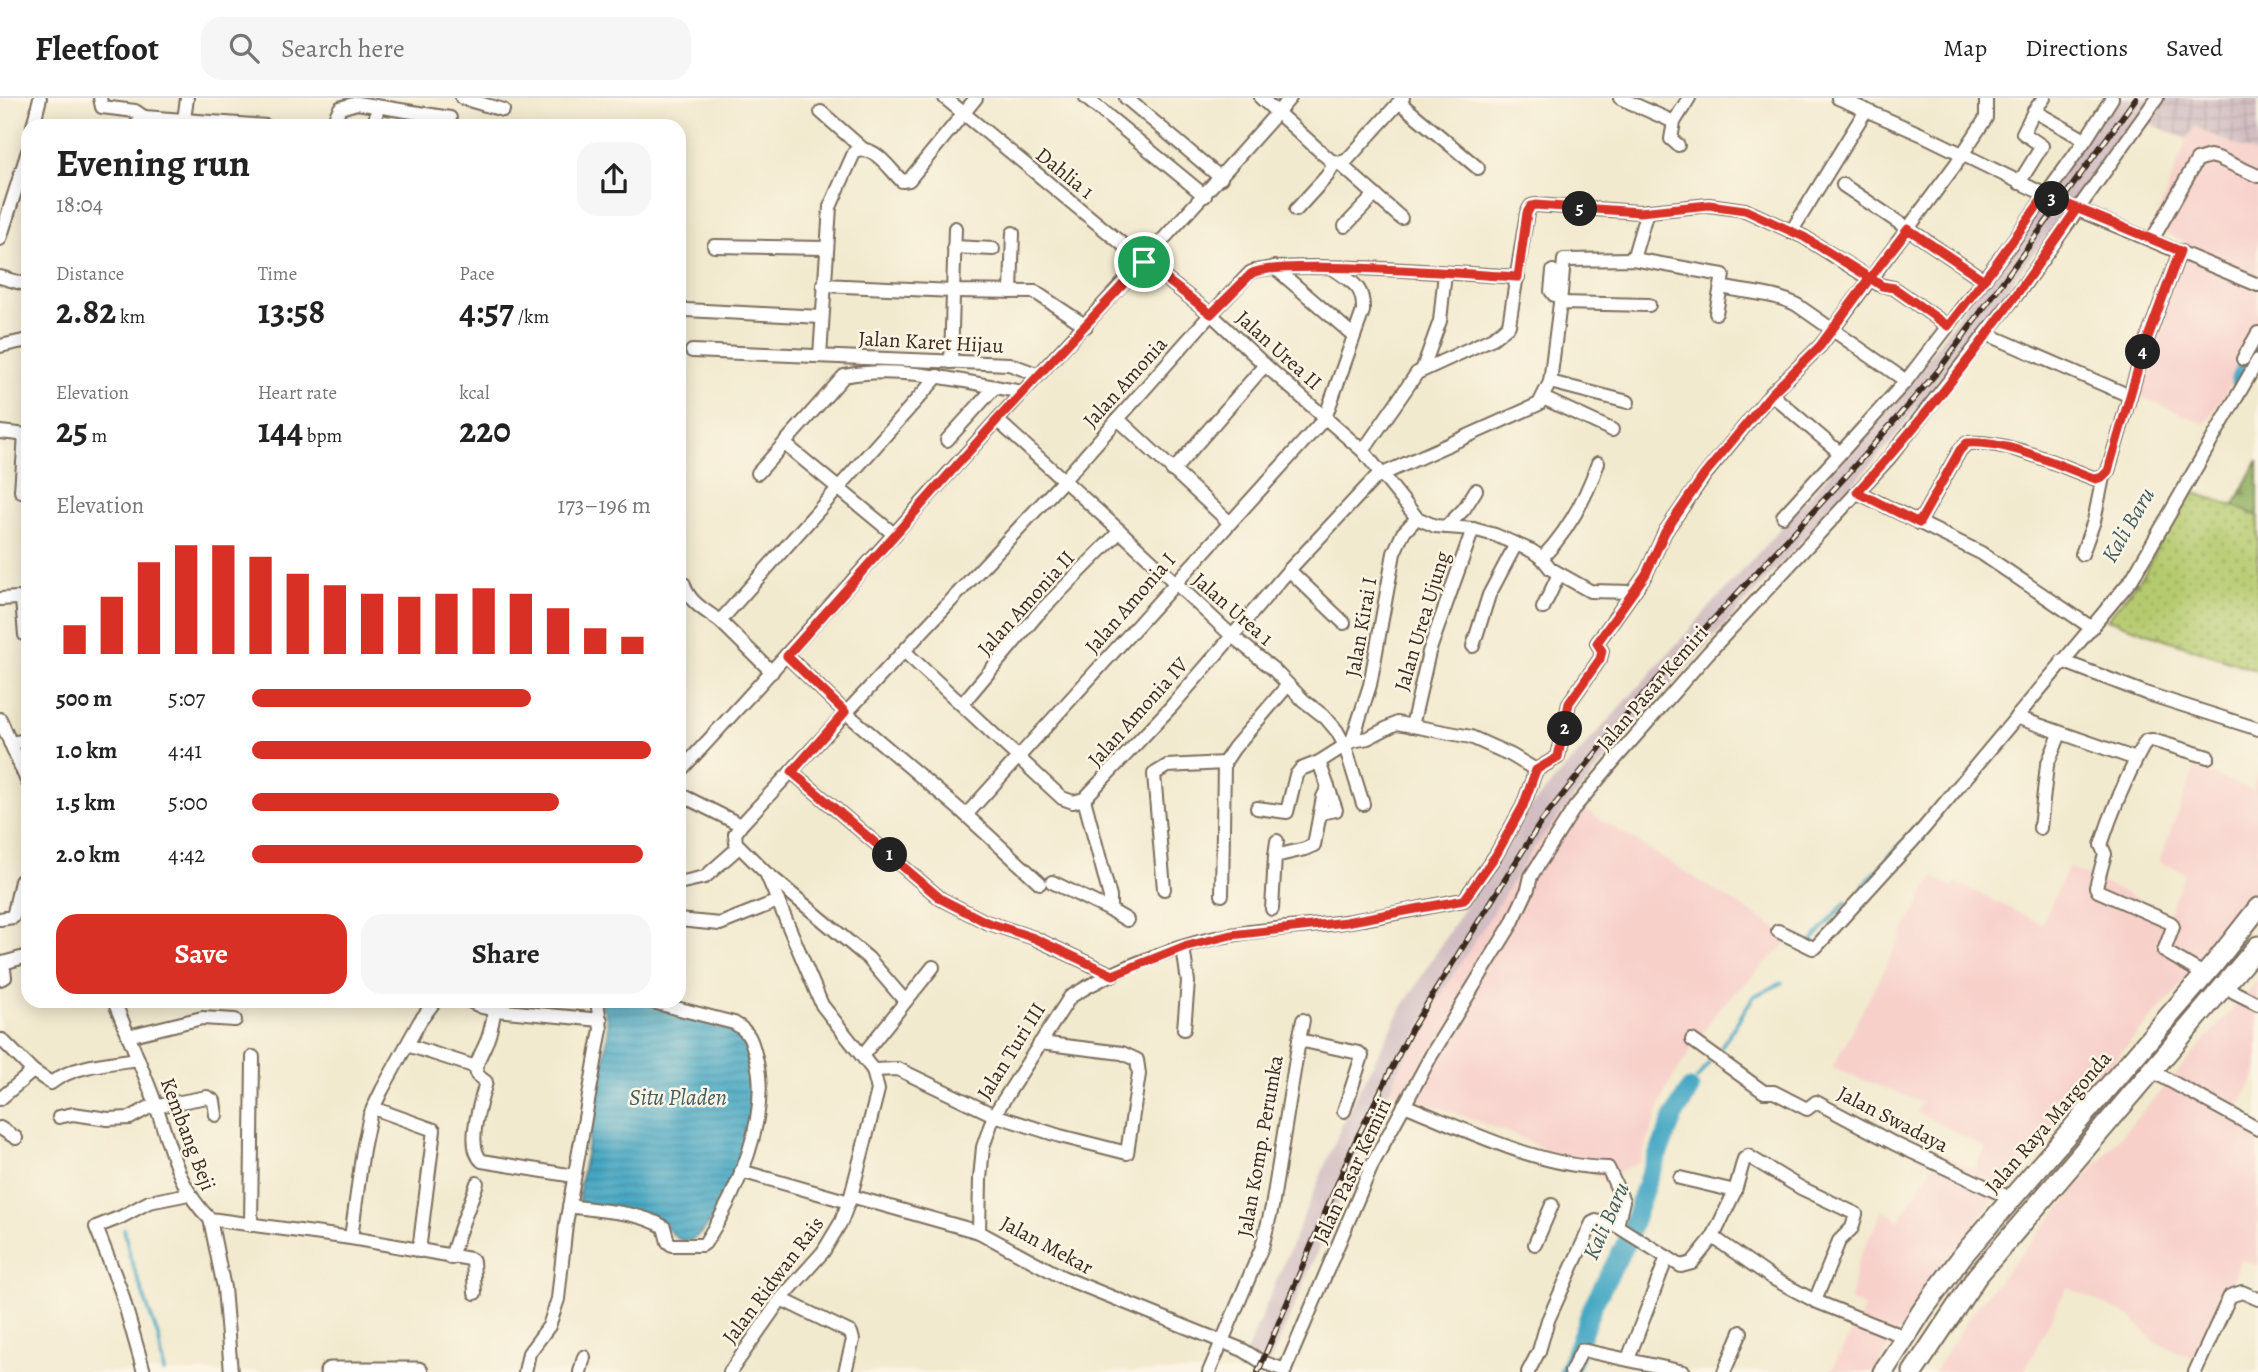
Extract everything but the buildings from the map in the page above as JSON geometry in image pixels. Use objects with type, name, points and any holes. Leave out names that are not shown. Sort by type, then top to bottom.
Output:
[{"type":"highway","name":"Jalan Raya Margonda","points":[[1883,1372],[1905,1337],[1972,1273],[2158,1074],[2219,977],[2258,908]]},
{"type":"highway","name":"Jalan Raya Margonda","points":[[1897,1372],[1972,1273],[2219,977],[2258,923]]},
{"type":"highway","name":"Jalan Raya Margonda","points":[[1913,1372],[2012,1199],[2219,977],[2258,946]]},
{"type":"highway","name":"Jalan Raya Margonda","points":[[2219,977],[2258,964]]},
{"type":"highway","name":"Jalan Raya Margonda","points":[[1925,1372],[1972,1273]]},
{"type":"highway","points":[[330,1372],[418,1372]]},
{"type":"street","points":[[35,119],[40,98]]},
{"type":"street","points":[[100,98],[102,107],[135,111],[138,119]]},
{"type":"street","points":[[184,119],[187,98]]},
{"type":"street","points":[[451,119],[457,98]]},
{"type":"street","points":[[462,98],[503,110]]},
{"type":"street","name":"Dahlia 1","points":[[944,98],[1144,262]]},
{"type":"street","points":[[821,112],[863,149],[875,153],[902,181],[906,181],[976,98]]},
{"type":"street","points":[[1086,98],[1205,196]]},
{"type":"street","points":[[1126,98],[1221,178]]},
{"type":"street","points":[[1262,98],[1330,160],[1337,162],[1401,218]]},
{"type":"street","points":[[686,764],[787,656],[997,420],[1205,196],[1290,98]]},
{"type":"street","points":[[1620,98],[1674,122]]},
{"type":"street","points":[[1678,145],[1671,139],[1674,122],[1689,98]]},
{"type":"street","points":[[1838,98],[1925,136],[2076,210],[2258,285]]},
{"type":"street","name":"Jalan Turi III","points":[[979,1232],[979,1179],[983,1147],[993,1115],[1070,998],[1113,975],[1183,947],[1244,933],[1338,923],[1464,900],[1496,855],[1523,806],[1536,770],[1558,757],[1569,703],[1600,659],[1602,651],[1597,643],[1646,574],[1665,532],[1704,475],[1771,394],[1820,346],[1908,229],[1986,118],[1986,98]]},
{"type":"street","points":[[2019,183],[2042,146],[2023,133],[2044,98]]},
{"type":"street","points":[[1783,516],[1906,381],[1984,280],[2112,98]]},
{"type":"street","name":"Jalan Pasar Kemiri","points":[[1284,1371],[1372,1165],[1404,1105],[1511,925],[1528,889],[1531,876],[1575,807],[1709,652],[1889,458],[2021,289],[2157,98]]},
{"type":"street","points":[[1296,210],[1337,162],[1347,160],[1401,100],[1478,168]]},
{"type":"street","points":[[334,119],[340,108],[357,101],[435,119]]},
{"type":"street","points":[[376,119],[377,107]]},
{"type":"street","points":[[1791,232],[1866,110]]},
{"type":"street","points":[[2034,111],[2085,140]]},
{"type":"street","points":[[820,356],[825,248],[831,201],[854,153],[863,149]]},
{"type":"street","points":[[2152,240],[2197,160],[2210,156],[2218,158],[2258,176]]},
{"type":"street","points":[[0,239],[21,173]]},
{"type":"street","points":[[1843,185],[1984,280]]},
{"type":"street","points":[[1345,226],[1375,195]]},
{"type":"street","points":[[1363,451],[1412,378],[1423,368],[1493,338],[1506,329],[1511,320],[1527,213],[1531,206],[1647,211],[1709,205],[1745,210],[1791,232],[1882,286],[1894,288],[1948,326]]},
{"type":"street","points":[[1633,259],[1647,211]]},
{"type":"street","points":[[951,362],[954,228]]},
{"type":"street","points":[[1011,292],[1013,233]]},
{"type":"street","points":[[714,246],[825,248]]},
{"type":"street","points":[[954,247],[993,249]]},
{"type":"street","points":[[1919,523],[1960,450],[1967,443],[1980,442],[2011,449],[2096,479],[2108,471],[2144,348],[2180,251]]},
{"type":"street","points":[[1415,521],[1381,473],[1531,409],[1543,398],[1550,382],[1564,260],[1633,259],[1723,275],[1762,295],[1780,296],[1833,329],[1906,381]]},
{"type":"street","name":"Jalan Urea II","points":[[1144,262],[1211,314],[1363,451],[1381,473]]},
{"type":"street","points":[[1274,267],[1353,335]]},
{"type":"street","name":"Jalan Amonia","points":[[741,825],[1063,481],[1211,314],[1255,270],[1274,267],[1332,268],[1518,277]]},
{"type":"street","points":[[1325,418],[1363,311],[1362,293],[1358,286],[1332,268]]},
{"type":"street","points":[[1553,271],[1551,291],[1560,299],[1649,305]]},
{"type":"street","points":[[1423,368],[1440,321],[1445,274]]},
{"type":"street","points":[[1716,313],[1723,275]]},
{"type":"street","points":[[0,277],[21,283]]},
{"type":"street","points":[[823,285],[1035,292],[1086,326]]},
{"type":"street","points":[[686,310],[821,317]]},
{"type":"street","points":[[2243,359],[2258,333]]},
{"type":"street","points":[[1987,334],[2130,396]]},
{"type":"street","points":[[0,346],[21,342]]},
{"type":"street","name":"Jalan Karet Hijau","points":[[692,351],[1009,364],[1040,375]]},
{"type":"street","points":[[1778,931],[1807,946],[1827,937],[1918,835],[2132,579],[2258,360]]},
{"type":"street","points":[[1173,471],[1265,365]]},
{"type":"street","points":[[758,473],[844,376],[884,373],[938,376],[1023,392]]},
{"type":"street","points":[[720,621],[938,376]]},
{"type":"street","points":[[1550,382],[1628,401]]},
{"type":"street","points":[[947,440],[995,387]]},
{"type":"street","points":[[1771,394],[1840,453]]},
{"type":"street","points":[[1543,398],[1612,430]]},
{"type":"street","name":"Jalan Amonia I","points":[[966,815],[1325,418]]},
{"type":"street","points":[[1118,419],[1229,522]]},
{"type":"street","name":"Jalan Urea 1","points":[[997,420],[1120,531],[1173,583],[1326,718],[1349,744],[1363,804]]},
{"type":"street","points":[[0,432],[21,434]]},
{"type":"street","points":[[786,444],[895,535]]},
{"type":"street","points":[[1542,558],[1563,534],[1598,463]]},
{"type":"street","name":"Jalan Amonia IV","points":[[1084,799],[1171,707],[1289,570],[1381,473]]},
{"type":"street","points":[[2082,554],[2094,521],[2102,477]]},
{"type":"street","points":[[1446,527],[1464,509],[1476,490]]},
{"type":"street","points":[[1857,492],[1982,553],[2092,628]]},
{"type":"street","name":"Jalan Urea Ujung","points":[[1415,521],[1473,529],[1495,535],[1542,558],[1551,569],[1590,591],[1633,592]]},
{"type":"street","name":"Jalan Kirai I","points":[[1349,744],[1370,685],[1394,553],[1403,533],[1415,521]]},
{"type":"street","name":"Jalan Urea Ujung","points":[[1412,726],[1429,652],[1473,529]]},
{"type":"street","name":"Jalan Amonia II","points":[[962,704],[1037,615],[1120,531]]},
{"type":"street","points":[[1473,646],[1489,595],[1516,544]]},
{"type":"street","points":[[1289,570],[1344,623]]},
{"type":"street","points":[[1543,608],[1559,574]]},
{"type":"street","points":[[686,591],[692,600],[720,621],[772,672]]},
{"type":"street","points":[[0,599],[21,600]]},
{"type":"street","points":[[904,651],[1067,801],[1084,799],[1110,897],[1110,910]]},
{"type":"street","points":[[787,656],[845,712],[1046,883],[1081,896],[1127,920]]},
{"type":"street","points":[[2062,661],[2148,694],[2258,729]]},
{"type":"street","points":[[1222,895],[1224,763],[1288,685]]},
{"type":"street","points":[[2016,717],[2136,759]]},
{"type":"street","points":[[0,719],[21,767]]},
{"type":"street","points":[[1257,808],[1287,812],[1296,775],[1301,769],[1396,723],[1471,737],[1536,770]]},
{"type":"street","points":[[2040,828],[2047,765],[2060,734]]},
{"type":"street","points":[[2208,757],[2149,740],[2136,759],[2112,812],[2101,845],[2105,854],[2096,887],[2098,891],[2171,923],[2174,927],[2164,951],[2219,977],[2258,1004]]},
{"type":"street","points":[[10,743],[21,741]]},
{"type":"street","points":[[1275,856],[1312,847],[1328,787],[1319,762]]},
{"type":"street","points":[[1164,889],[1154,774],[1167,766],[1224,763]]},
{"type":"street","points":[[792,772],[941,899],[986,922],[1034,938],[1113,975]]},
{"type":"street","points":[[686,798],[741,825],[735,834],[738,847],[868,958],[905,1001]]},
{"type":"street","points":[[1272,909],[1277,841]]},
{"type":"street","points":[[686,881],[705,877],[738,847]]},
{"type":"street","points":[[766,873],[822,1005],[873,1070],[898,1069],[993,1115],[1128,1153],[1139,1074],[1138,1060],[1122,1053],[1040,1043]]},
{"type":"street","points":[[0,919],[13,917],[21,881]]},
{"type":"street","points":[[1081,896],[1106,881]]},
{"type":"street","points":[[686,921],[720,924],[778,901]]},
{"type":"street","points":[[1183,947],[1188,982],[1184,1029]]},
{"type":"street","points":[[0,979],[5,977],[3,963],[21,958]]},
{"type":"street","points":[[862,1056],[933,967]]},
{"type":"street","name":"Kembang Beji","points":[[117,1008],[157,1106],[183,1185],[196,1206],[210,1219],[351,1238],[451,1258]]},
{"type":"street","points":[[351,1238],[363,1149],[373,1108],[431,1008]]},
{"type":"street","points":[[486,1008],[601,1020]]},
{"type":"street","points":[[525,1372],[529,1353],[549,1326],[556,1309],[569,1206],[601,1020],[598,1008]]},
{"type":"street","points":[[569,1206],[660,1224],[672,1245],[705,1243],[722,1216],[741,1171],[760,1103],[758,1065],[751,1036],[746,1030],[734,1023],[676,1008]]},
{"type":"street","points":[[495,1010],[476,1068],[477,1075],[486,1082],[474,1142],[478,1158],[482,1161],[575,1176]]},
{"type":"street","points":[[128,1036],[202,1018],[235,1020]]},
{"type":"street","points":[[1300,1040],[1303,1020]]},
{"type":"street","name":"Jalan Komp. Perumka","points":[[1209,1372],[1262,1247],[1272,1207],[1287,1103],[1300,1040],[1359,1053],[1362,1056],[1345,1111]]},
{"type":"street","name":"Jalan Swadaya","points":[[1692,1040],[1764,1093],[1774,1092],[1807,1109],[1816,1102],[1893,1143],[2012,1199]]},
{"type":"street","points":[[0,1041],[33,1072],[51,1083],[57,1078],[88,1067],[138,1059]]},
{"type":"street","points":[[407,1045],[476,1068]]},
{"type":"street","points":[[251,1225],[253,1057]]},
{"type":"street","name":"Jalan Ridwan Rais","points":[[730,1372],[781,1298],[823,1252],[841,1222],[850,1199],[877,1099],[877,1083],[873,1070]]},
{"type":"street","points":[[0,1099],[33,1072]]},
{"type":"street","points":[[2158,1074],[2258,1129]]},
{"type":"street","points":[[60,1117],[73,1114],[108,1119],[130,1118],[157,1106],[210,1097],[214,1101],[216,1115]]},
{"type":"street","points":[[1404,1105],[1505,1146],[1583,1168],[1608,1168],[1623,1201],[1618,1227]]},
{"type":"street","points":[[373,1108],[434,1130],[419,1251]]},
{"type":"street","points":[[0,1128],[16,1138]]},
{"type":"street","points":[[1528,1372],[1539,1351],[1548,1320],[1592,1223],[1618,1227],[1681,1266],[1690,1265],[1713,1237],[1735,1191],[1744,1159],[1748,1156],[1801,1188],[1857,1215],[1852,1228],[1839,1241],[1815,1301]]},
{"type":"street","name":"Jalan Mekar","points":[[741,1171],[979,1232],[1072,1282],[1221,1341],[1284,1371]]},
{"type":"street","points":[[1679,1178],[1735,1191]]},
{"type":"street","points":[[475,1293],[473,1261],[451,1258],[458,1229],[464,1220],[477,1183]]},
{"type":"street","points":[[144,1372],[121,1292],[96,1227],[149,1202],[188,1194]]},
{"type":"street","points":[[1535,1244],[1552,1205]]},
{"type":"street","points":[[210,1219],[224,1288],[231,1372]]},
{"type":"street","points":[[1713,1237],[1772,1278],[1815,1301],[1905,1337]]},
{"type":"street","points":[[1628,1359],[1667,1257]]},
{"type":"street","points":[[2196,1372],[2230,1296],[2242,1292],[2258,1299]]},
{"type":"street","points":[[781,1298],[851,1333],[853,1340],[845,1372]]},
{"type":"street","points":[[1724,1372],[1741,1332]]},
{"type":"street","points":[[1572,1372],[1582,1350],[1685,1372]]},
{"type":"street","points":[[580,1372],[584,1357]]},
{"type":"shaded area","points":[[2112,98],[2151,98],[1890,443],[1619,742],[1533,849],[1421,1026],[1359,1153],[1266,1372],[1238,1372],[1347,1113],[1403,1006],[1518,821],[1910,384]]},
{"type":"shaded area","points":[[2151,98],[2258,98],[2258,155],[2195,127],[2187,139],[2136,118]]},
{"type":"shaded area","points":[[2194,127],[2258,155],[2258,343],[2205,424],[2136,395],[2186,242],[2153,227]]},
{"type":"shaded area","points":[[2195,768],[2252,790],[2258,773],[2258,891],[2240,919],[2013,1174],[1933,1279],[1873,1372],[1830,1372],[1865,1308],[1850,1301],[1858,1259],[1884,1209],[1899,1220],[1941,1153],[1974,1169],[1986,1148],[1917,1112],[1921,1102],[1832,1068],[1933,877],[1952,888],[1956,882],[2042,924],[2068,867],[2169,913],[2185,872],[2159,862]]},
{"type":"shaded area","points":[[1571,801],[1792,938],[1720,1007],[1667,1087],[1640,1162],[1603,1179],[1515,1135],[1390,1090],[1421,1026],[1533,849]]},
{"type":"shaded area","points":[[2258,980],[2258,1070],[2235,1116],[2258,1129],[2258,1267],[2242,1259],[2197,1360],[2155,1342],[2131,1317],[2067,1287],[2024,1372],[1934,1372],[1973,1311],[2107,1152]]},
{"type":"green space","points":[[2258,460],[2258,516],[2234,506]]},
{"type":"green space","points":[[2186,490],[2258,516],[2258,671],[2107,619],[2144,574]]},
{"type":"water","name":"Situ Pladen","points":[[603,1008],[674,1008],[737,1031],[750,1049],[758,1088],[757,1103],[737,1167],[725,1195],[712,1219],[698,1236],[683,1240],[668,1229],[579,1204],[580,1184],[604,1060],[608,1031]]},
{"type":"waterway","name":"Kali Baru","points":[[2240,379],[2258,348]]},
{"type":"waterway","name":"Kali Baru","points":[[1863,886],[1918,825]]},
{"type":"waterway","name":"Kali Baru","points":[[1811,942],[1846,902]]},
{"type":"waterway","name":"Kali Baru","points":[[1721,1047],[1754,996],[1782,983]]},
{"type":"waterway","name":"Kali Baru","points":[[1697,1079],[1709,1063]]},
{"type":"waterway","name":"Kali Baru","points":[[1568,1371],[1593,1305],[1627,1241],[1649,1176],[1674,1116],[1690,1089]]},
{"type":"waterway","points":[[124,1229],[130,1257],[159,1339],[164,1372]]},
{"type":"railway","points":[[1258,1372],[1355,1142],[1412,1028],[1541,822],[1635,704],[1846,476],[1938,371],[2136,98]]},
{"type":"route","points":[[1144,262],[997,420],[787,656],[845,712],[792,772],[941,899],[986,922],[1034,938],[1113,975],[1183,947],[1231,935],[1346,922],[1464,900],[1496,855],[1523,806],[1536,770],[1558,757],[1569,703],[1600,659],[1602,651],[1597,643],[1646,574],[1665,532],[1732,440],[1771,394],[1820,346],[1870,278],[1882,286],[1894,288],[1948,326],[1984,280],[2010,245],[2045,195],[2076,210],[1976,348],[1889,458],[1857,492],[1919,523],[1960,450],[1967,443],[1980,442],[2011,449],[2096,479],[2108,471],[2144,348],[2180,251],[2045,195],[1984,280],[1908,229],[1870,278],[1804,237],[1745,210],[1709,205],[1640,212],[1535,205],[1531,206],[1527,213],[1518,277],[1274,267],[1255,270],[1211,314],[1144,262]]}]
